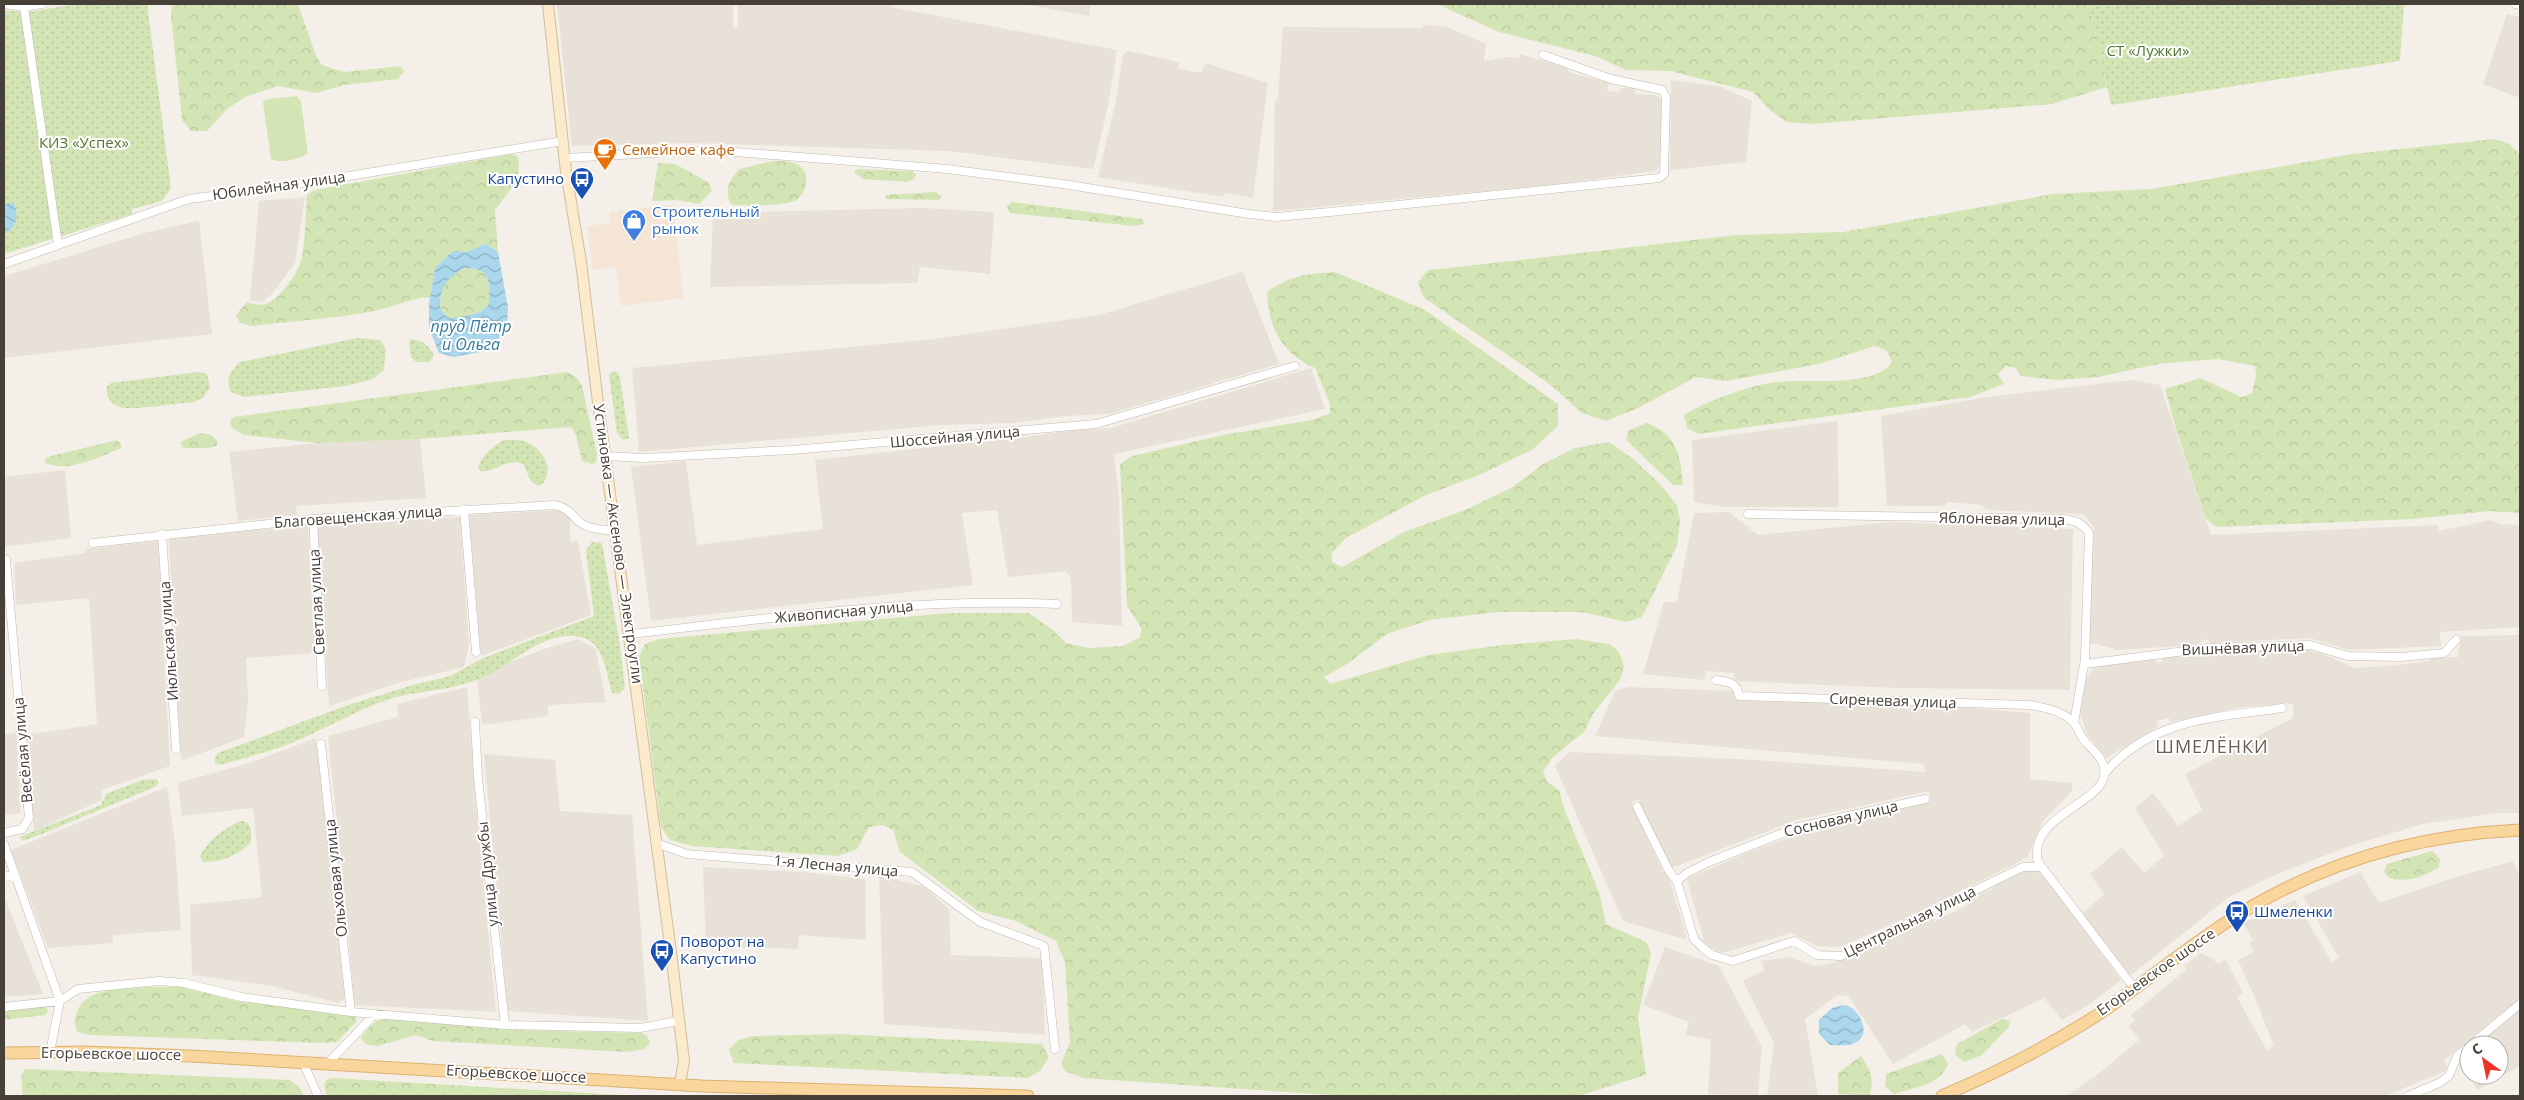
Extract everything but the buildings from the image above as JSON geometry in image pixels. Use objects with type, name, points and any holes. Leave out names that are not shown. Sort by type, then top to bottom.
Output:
[{"type":"main road","name":"Устиновка — Аксеново — Электроугли","points":[[548,4],[565,158],[631,634],[684,1061],[680,1084]]},
{"type":"main road","name":"Егорьевское шоссе","points":[[1942,1096],[2051,1043],[2134,988],[2235,916],[2305,879],[2386,850],[2424,841],[2486,832],[2520,830]]},
{"type":"main road","name":"Егорьевское шоссе","points":[[4,1053],[50,1052],[182,1056],[680,1084],[1028,1096]]},
{"type":"street","points":[[5,4],[24,6],[42,4]]},
{"type":"street","points":[[2516,4],[2520,5]]},
{"type":"street","points":[[24,6],[58,245]]},
{"type":"street","points":[[565,158],[708,150],[826,158],[946,169],[1063,184],[1276,217],[1436,203],[1658,178],[1664,174],[1666,97],[1662,90],[1611,79],[1543,55]]},
{"type":"street","name":"Юбилейная улица","points":[[4,264],[189,199],[312,182],[563,141]]},
{"type":"street","name":"Шоссейная улица","points":[[606,456],[643,458],[792,450],[1096,424],[1296,366]]},
{"type":"street","name":"Благовещенская улица","points":[[93,543],[313,519],[555,505],[566,508],[582,524],[595,529],[616,531]]},
{"type":"street","points":[[464,509],[476,652]]},
{"type":"street","name":"Яблоневая улица","points":[[1748,514],[2075,520],[2083,525],[2089,533],[2085,664],[2074,723]]},
{"type":"street","name":"Светлая улица","points":[[313,519],[322,686]]},
{"type":"street","name":"Июльская улица","points":[[162,534],[176,749]]},
{"type":"street","name":"Весёлая улица","points":[[4,833],[22,829],[29,818],[6,560]]},
{"type":"street","name":"Живописная улица","points":[[631,634],[876,606],[995,601],[1057,604]]},
{"type":"street","name":"Вишнёвая улица","points":[[2085,664],[2208,648],[2310,645],[2348,656],[2401,657],[2444,653],[2456,640]]},
{"type":"street","name":"Сиреневая улица","points":[[1716,680],[1733,684],[1738,688],[1739,696],[2028,705],[2046,707],[2074,723]]},
{"type":"street","points":[[2134,988],[2041,867],[2036,854],[2050,823],[2098,787],[2104,774],[2120,755],[2167,728],[2282,708]]},
{"type":"street","name":"улица Дружбы","points":[[475,722],[478,778],[505,1025]]},
{"type":"street","points":[[2074,723],[2085,741],[2101,760],[2105,769],[2104,774]]},
{"type":"street","name":"Ольховая улица","points":[[322,744],[351,1012]]},
{"type":"street","name":"Сосновая улица","points":[[1677,881],[1687,872],[1709,862],[1798,827],[1926,799]]},
{"type":"street","name":"Центральная улица","points":[[1637,807],[1669,871],[1677,881],[1694,939],[1712,955],[1733,961],[1794,940],[1817,955],[1841,956],[2023,867],[2041,867]]},
{"type":"street","name":"1-я Лесная улица","points":[[656,843],[687,854],[912,872],[980,922],[1044,946],[1055,1048]]},
{"type":"street","points":[[4,844],[60,1001],[50,1052]]},
{"type":"street","points":[[4,875],[16,878]]},
{"type":"street","points":[[4,1006],[60,1001],[78,989],[159,981],[184,983],[241,997],[351,1012],[505,1025],[640,1028],[678,1022]]},
{"type":"street","points":[[2408,1096],[2439,1084],[2449,1076],[2457,1056],[2520,1004]]},
{"type":"street","points":[[328,1063],[375,1014]]},
{"type":"street","points":[[303,1062],[318,1096]]},
{"type":"shaded area","points":[[557,4],[733,4],[733,28],[738,28],[738,4],[891,4],[891,7],[1117,50],[1108,106],[1093,169],[949,151],[691,143],[572,146]]},
{"type":"shaded area","points":[[1023,4],[1091,4],[1089,16]]},
{"type":"shaded area","points":[[2507,14],[2520,17],[2520,98],[2483,84]]},
{"type":"shaded area","points":[[1423,25],[1445,26],[1486,44],[1484,61],[1506,57],[1520,58],[1520,54],[1564,67],[1572,73],[1609,83],[1607,91],[1619,92],[1622,88],[1635,88],[1635,94],[1656,95],[1663,101],[1660,165],[1655,171],[1549,185],[1273,211],[1275,102],[1278,98],[1283,27],[1423,28]]},
{"type":"shaded area","points":[[1128,51],[1179,62],[1178,68],[1201,73],[1206,63],[1268,83],[1253,198],[1224,193],[1223,197],[1098,177],[1116,101],[1123,55]]},
{"type":"shaded area","points":[[1671,80],[1719,86],[1752,101],[1746,162],[1670,170]]},
{"type":"shaded area","points":[[305,197],[295,263],[272,294],[262,302],[250,300],[259,201]]},
{"type":"shaded area","name":"Строительный рынок","points":[[674,205],[683,298],[621,306],[616,267],[593,270],[587,226],[610,223],[609,212]]},
{"type":"shaded area","points":[[923,208],[994,212],[990,274],[920,267],[917,283],[710,287],[713,213]]},
{"type":"shaded area","points":[[199,221],[212,334],[4,358],[4,276],[148,232]]},
{"type":"shaded area","points":[[1243,272],[1279,364],[1109,414],[1065,416],[1013,423],[941,425],[639,452],[632,368],[934,339],[1099,315]]},
{"type":"shaded area","points":[[1311,368],[1325,409],[1114,454],[1119,498],[1122,626],[1072,622],[1071,578],[1066,571],[1008,577],[997,510],[962,513],[973,585],[651,621],[631,467],[686,461],[697,545],[823,529],[815,460],[1067,431],[1111,428]]},
{"type":"shaded area","points":[[2131,380],[2160,385],[2211,535],[2438,525],[2439,531],[2491,520],[2500,524],[2520,525],[2520,627],[2440,632],[2441,646],[2348,650],[2310,638],[2212,643],[2205,639],[2197,645],[2117,650],[2097,644],[2087,644],[2094,527],[2083,514],[1986,510],[1982,505],[1947,502],[1946,506],[1887,506],[1881,416],[1980,398]]},
{"type":"shaded area","points":[[1837,421],[1839,507],[1723,507],[1694,502],[1692,440]]},
{"type":"shaded area","points":[[420,439],[426,498],[296,506],[297,515],[238,521],[229,452],[316,443]]},
{"type":"shaded area","points":[[65,470],[71,538],[4,547],[4,477]]},
{"type":"shaded area","points":[[562,510],[570,516],[570,542],[578,541],[591,615],[481,656],[469,515]]},
{"type":"shaded area","points":[[1729,512],[1758,535],[1891,522],[2073,529],[2070,690],[1897,688],[1734,681],[1734,673],[1706,671],[1704,680],[1643,674],[1664,602],[1677,602],[1694,513]]},
{"type":"shaded area","points":[[460,517],[469,645],[464,667],[398,683],[329,706],[317,524]]},
{"type":"shaded area","points":[[308,525],[315,653],[246,658],[248,699],[244,737],[181,761],[169,539]]},
{"type":"shaded area","points":[[158,541],[170,766],[101,790],[102,800],[34,831],[27,735],[97,724],[89,598],[16,605],[14,563],[85,553],[85,549]]},
{"type":"shaded area","points":[[2520,635],[2520,813],[2496,813],[2423,824],[2349,846],[2273,876],[2229,897],[2130,976],[2082,914],[2104,894],[2090,874],[2122,847],[2144,873],[2164,856],[2135,808],[2153,793],[2178,826],[2202,810],[2185,774],[2293,718],[2293,704],[2286,703],[2237,708],[2170,722],[2169,718],[2157,721],[2157,727],[2107,758],[2088,736],[2080,714],[2086,678],[2094,667],[2154,659],[2159,664],[2164,658],[2249,650],[2308,650],[2323,654],[2354,668],[2399,665],[2429,661],[2430,658],[2458,657],[2461,636]]},
{"type":"shaded area","points":[[579,639],[596,649],[606,702],[548,705],[548,716],[482,725],[477,675],[541,650]]},
{"type":"shaded area","points":[[467,687],[475,797],[496,1012],[355,1005],[328,736],[398,717],[397,704]]},
{"type":"shaded area","points":[[1629,687],[1733,691],[1735,698],[1944,706],[2030,713],[2030,779],[2072,783],[2072,791],[2043,821],[2027,858],[1910,916],[1840,947],[1816,946],[1791,933],[1722,953],[1710,948],[1704,942],[1687,879],[1751,851],[1811,830],[1931,801],[1929,791],[1796,820],[1672,868],[1638,800],[1631,802],[1663,872],[1667,872],[1687,938],[1684,939],[1623,921],[1555,766],[1570,752],[1739,759],[1926,772],[1923,764],[1595,736],[1615,691]]},
{"type":"shaded area","points":[[16,732],[21,813],[4,815],[4,735]]},
{"type":"shaded area","points":[[316,738],[345,999],[338,1003],[272,986],[192,975],[190,905],[262,897],[253,808],[182,816],[178,783],[249,763]]},
{"type":"shaded area","points":[[484,754],[555,760],[560,811],[632,815],[648,1021],[508,1011]]},
{"type":"shaded area","points":[[167,787],[175,843],[181,930],[113,935],[113,943],[48,948],[11,850]]},
{"type":"shaded area","points":[[2513,861],[2520,878],[2520,998],[2475,1035],[2459,1035],[2459,1048],[2444,1060],[2448,1070],[2385,1096],[2066,1096],[2092,1079],[2140,1039],[2128,1026],[2135,1021],[2131,1015],[2186,970],[2184,966],[2200,953],[2212,958],[2218,964],[2226,960],[2243,993],[2237,997],[2262,1042],[2267,1050],[2274,1046],[2238,960],[2254,952],[2249,943],[2253,940],[2243,923],[2295,900],[2332,962],[2339,958],[2303,896],[2360,872],[2379,903],[2456,877]]},
{"type":"shaded area","points":[[703,867],[802,872],[865,879],[866,940],[799,935],[798,949],[706,946]]},
{"type":"shaded area","points":[[2031,869],[2037,871],[2047,880],[2121,980],[2088,1005],[2062,1020],[2044,998],[1972,1032],[1965,1024],[1893,1064],[1849,996],[1838,995],[1805,1019],[1818,1096],[1767,1096],[1774,1043],[1743,981],[1764,970],[1761,961],[1788,957],[1816,966],[1830,964],[1931,916],[1935,921],[1970,904],[1968,900],[1995,887],[1995,884]]},
{"type":"shaded area","points":[[879,875],[924,887],[949,909],[951,955],[1042,958],[1045,1035],[884,1024]]},
{"type":"shaded area","points":[[4,896],[27,954],[43,994],[4,997]]},
{"type":"shaded area","points":[[1665,947],[1719,966],[1762,1047],[1758,1096],[1708,1094],[1711,1040],[1685,1035],[1689,1022],[1643,1005]]},
{"type":"shaded area","points":[[2520,1010],[2520,1066],[2509,1072],[2509,1035],[2488,1035]]},
{"type":"shaded area","points":[[2475,1085],[2486,1085],[2477,1090]]},
{"type":"green space","name":"КИЗ «Успех»","points":[[76,4],[147,4],[171,188],[162,201],[132,209],[132,214],[4,254],[4,10],[29,12]]},
{"type":"green space","points":[[172,4],[298,4],[316,56],[322,65],[344,72],[400,66],[404,71],[398,79],[344,85],[316,93],[278,86],[245,97],[227,109],[207,131],[191,131],[182,120],[171,16]]},
{"type":"green space","points":[[1420,4],[2089,4],[2107,87],[2052,104],[1814,124],[1787,122],[1772,112],[1753,92],[1670,71],[1626,70],[1595,56],[1499,32],[1439,5]]},
{"type":"green space","name":"СТ «Лужки»","points":[[2089,4],[2404,4],[2400,61],[2111,105]]},
{"type":"green space","points":[[297,96],[301,102],[308,154],[290,160],[280,161],[271,159],[263,102],[268,99]]},
{"type":"green space","points":[[2494,139],[2510,144],[2520,155],[2520,513],[2490,511],[2413,519],[2217,527],[2206,519],[2175,426],[2165,389],[2200,378],[2242,397],[2252,393],[2256,375],[2255,366],[2218,359],[2158,364],[2098,377],[2057,380],[2021,376],[2015,368],[2006,366],[1998,374],[2004,384],[1970,397],[1698,434],[1687,428],[1684,415],[1714,400],[1749,388],[1770,383],[1853,379],[1883,371],[1892,362],[1887,351],[1875,346],[1819,364],[1726,381],[1696,377],[1638,408],[1606,421],[1582,413],[1548,383],[1423,297],[1418,282],[1428,270],[1737,235],[1843,232],[2053,194],[2151,189],[2352,154]]},
{"type":"green space","points":[[512,154],[518,157],[519,165],[516,179],[495,210],[498,252],[486,244],[435,268],[430,297],[374,311],[344,316],[252,326],[240,323],[236,315],[247,302],[261,305],[271,301],[282,292],[296,272],[301,260],[304,244],[307,195],[315,190]]},
{"type":"green space","points":[[773,161],[792,162],[799,165],[805,172],[806,186],[798,199],[788,203],[772,205],[731,204],[728,194],[729,185],[739,169]]},
{"type":"green space","points":[[658,163],[675,164],[708,182],[712,191],[699,204],[677,200],[652,201]]},
{"type":"green space","points":[[856,169],[912,171],[916,175],[913,180],[907,182],[864,179],[854,173]]},
{"type":"green space","points":[[936,192],[941,196],[939,200],[886,199],[885,195]]},
{"type":"green space","points":[[1012,202],[1143,219],[1144,224],[1134,226],[1010,213],[1007,207]]},
{"type":"green space","points":[[464,268],[479,270],[487,277],[489,282],[489,304],[475,314],[450,318],[440,308],[441,294],[448,280]]},
{"type":"green space","points":[[1335,272],[1425,310],[1558,404],[1558,426],[1532,450],[1477,476],[1426,495],[1346,538],[1332,553],[1332,562],[1342,567],[1404,532],[1465,510],[1511,488],[1543,464],[1575,448],[1609,442],[1632,458],[1659,483],[1677,505],[1680,521],[1677,546],[1642,617],[1627,622],[1581,612],[1499,612],[1429,620],[1387,634],[1347,664],[1324,677],[1330,684],[1428,655],[1503,645],[1576,639],[1610,644],[1619,652],[1624,666],[1620,680],[1593,714],[1585,731],[1552,758],[1543,772],[1547,782],[1559,790],[1565,811],[1599,892],[1606,924],[1646,942],[1651,953],[1638,1017],[1646,1075],[1578,1096],[1344,1096],[1083,1078],[1065,1071],[1061,1063],[1070,1043],[1065,962],[1056,941],[1016,921],[978,911],[900,852],[893,830],[883,825],[869,827],[857,849],[838,856],[692,846],[670,840],[661,827],[639,656],[645,644],[659,639],[949,613],[1029,613],[1054,631],[1066,643],[1089,648],[1123,646],[1139,638],[1142,629],[1127,606],[1120,464],[1132,456],[1223,435],[1312,420],[1330,413],[1330,404],[1315,368],[1293,355],[1279,338],[1271,317],[1267,292],[1299,276]]},
{"type":"green space","points":[[357,338],[380,340],[386,349],[384,370],[373,379],[346,386],[244,397],[231,392],[228,383],[229,379],[240,362]]},
{"type":"green space","points":[[411,339],[422,342],[430,349],[434,355],[430,362],[416,362],[411,357],[409,343]]},
{"type":"green space","points":[[616,371],[620,377],[629,438],[623,440],[617,433],[609,374]]},
{"type":"green space","points":[[198,372],[207,374],[210,387],[203,398],[194,402],[125,408],[113,403],[107,393],[107,386],[111,383]]},
{"type":"green space","points":[[568,372],[577,378],[582,386],[597,454],[596,462],[592,464],[582,461],[576,435],[571,427],[420,439],[316,443],[244,435],[232,428],[230,421],[234,417]]},
{"type":"green space","points":[[1647,423],[1665,433],[1671,440],[1679,456],[1683,485],[1673,485],[1626,440],[1629,430]]},
{"type":"green space","points":[[200,433],[211,435],[217,440],[217,446],[183,448],[180,442]]},
{"type":"green space","points":[[117,440],[121,444],[121,448],[93,460],[62,466],[44,462],[47,457]]},
{"type":"green space","points":[[504,440],[524,441],[531,444],[542,454],[546,460],[547,473],[545,480],[540,486],[533,483],[523,464],[517,462],[491,470],[480,471],[478,467],[485,455]]},
{"type":"green space","points":[[592,542],[602,543],[620,646],[625,688],[619,694],[612,693],[604,661],[591,641],[569,636],[556,638],[543,642],[494,672],[471,682],[387,700],[283,746],[220,765],[215,763],[218,753],[348,705],[450,676],[483,658],[594,616],[586,550]]},
{"type":"green space","points":[[156,779],[159,783],[155,787],[34,837],[23,841],[19,837],[101,805],[106,794],[142,780]]},
{"type":"green space","points":[[240,821],[247,822],[251,828],[251,842],[241,851],[230,857],[217,861],[203,862],[200,856],[207,845],[222,831]]},
{"type":"green space","points":[[2432,851],[2440,859],[2439,867],[2427,874],[2402,880],[2389,878],[2384,872],[2387,864]]},
{"type":"green space","points":[[182,987],[237,1001],[346,1014],[355,1016],[357,1021],[337,1042],[323,1043],[89,1035],[78,1032],[76,1029],[75,1020],[78,1009],[90,996],[108,990]]},
{"type":"green space","points":[[39,1004],[46,1007],[48,1011],[45,1015],[4,1020],[4,1008]]},
{"type":"green space","points":[[382,1018],[513,1030],[642,1033],[648,1037],[650,1043],[644,1049],[627,1052],[433,1041],[416,1035],[378,1046],[365,1044],[361,1038],[370,1026]]},
{"type":"green space","points":[[2002,1019],[2010,1021],[2009,1027],[1982,1055],[1964,1062],[1955,1055],[1957,1044]]},
{"type":"green space","points":[[837,1034],[1042,1044],[1049,1057],[1040,1071],[1028,1078],[734,1063],[729,1050],[738,1040],[753,1036]]},
{"type":"green space","points":[[1942,1054],[1948,1064],[1939,1077],[1926,1085],[1894,1094],[1885,1086],[1886,1074]]},
{"type":"green space","points":[[1861,1056],[1872,1080],[1869,1096],[1838,1094],[1838,1073]]},
{"type":"green space","points":[[24,1070],[290,1080],[299,1087],[304,1096],[23,1096],[21,1078]]},
{"type":"green space","points":[[327,1079],[639,1096],[327,1096],[324,1085]]},
{"type":"water","points":[[8,203],[14,204],[17,213],[14,225],[4,234],[4,206]]},
{"type":"water","name":"пруд Пётр и Ольга","points":[[486,244],[498,252],[508,307],[507,328],[490,350],[454,357],[439,353],[429,328],[429,304],[435,268],[453,251],[466,252]],"holes":[[[464,268],[479,270],[487,277],[489,282],[489,304],[475,314],[450,318],[440,308],[441,294],[445,284]]]},
{"type":"water","points":[[1844,1005],[1849,1006],[1858,1014],[1863,1025],[1862,1037],[1852,1044],[1830,1045],[1819,1034],[1819,1020],[1832,1008]]},
{"type":"place","name":"Семейное кафе","points":[[605,171]]},
{"type":"place","name":"Капустино","points":[[582,200]]},
{"type":"place","name":"Строительный рынок","points":[[634,242]]},
{"type":"place","name":"Шмеленки","points":[[2237,933]]},
{"type":"place","name":"Поворот на Капустино","points":[[662,972]]},
{"type":"district","name":"ШМЕЛЁНКИ","points":[[2212,747]]}]
